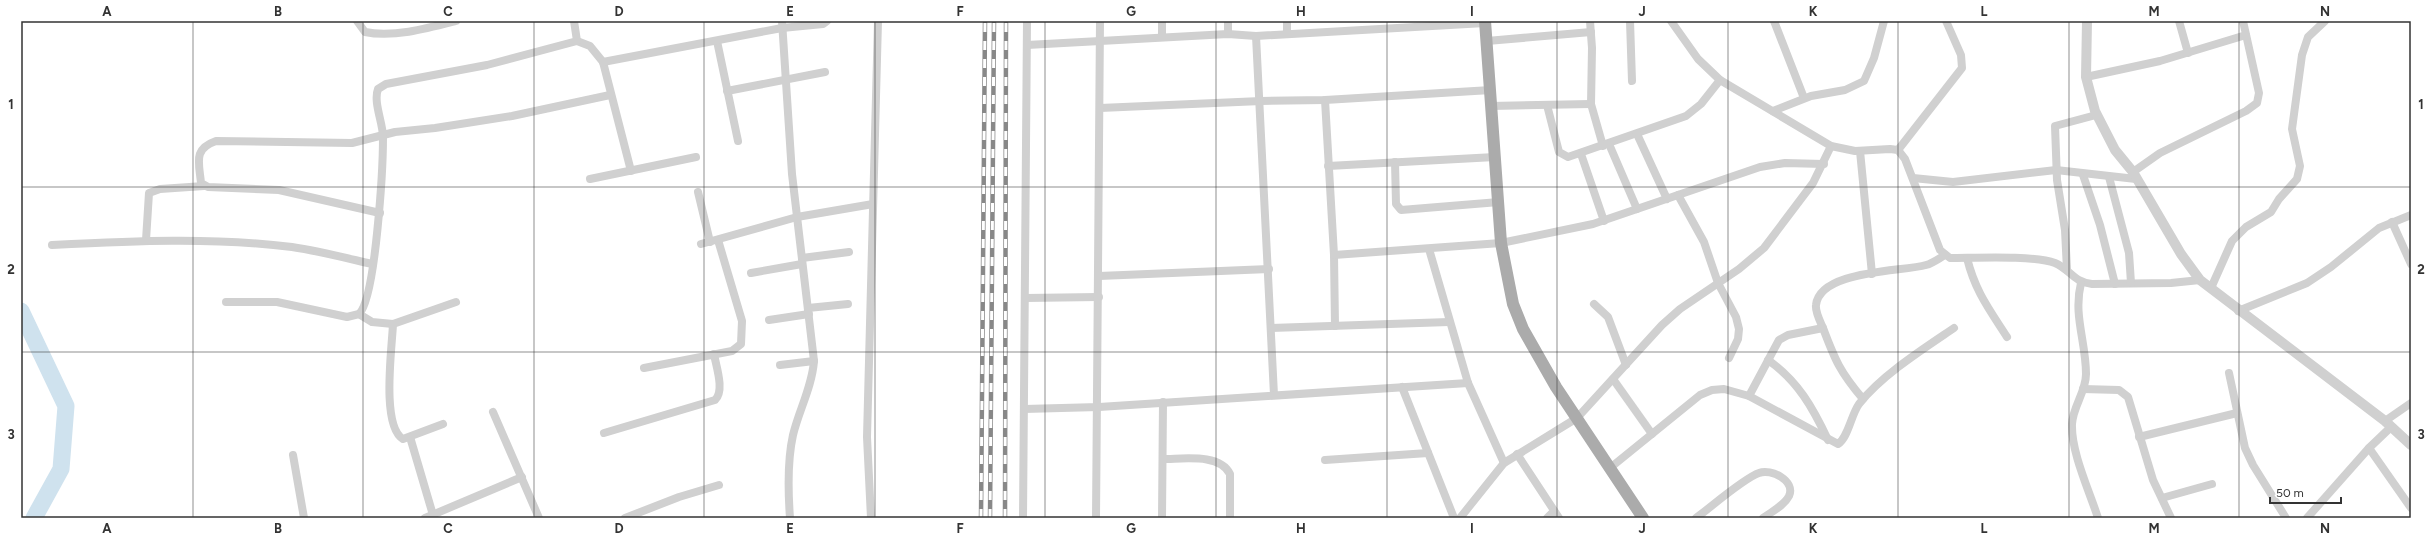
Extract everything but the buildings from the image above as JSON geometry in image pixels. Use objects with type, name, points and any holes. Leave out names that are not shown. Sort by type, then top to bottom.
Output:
[{"type":"main road","points":[[1485,22],[1501,243],[1513,304],[1523,329],[1577,418],[1643,518]]},
{"type":"street","points":[[357,21],[365,32],[371,33],[402,32],[454,21]]},
{"type":"street","points":[[574,21],[577,41]]},
{"type":"street","points":[[603,62],[717,40],[782,25],[823,24],[827,21]]},
{"type":"street","points":[[871,518],[867,437],[878,21]]},
{"type":"street","points":[[1023,518],[1027,21]]},
{"type":"street","points":[[1096,518],[1099,407],[1100,21]]},
{"type":"street","points":[[1162,21],[1162,37]]},
{"type":"street","points":[[1228,21],[1228,34]]},
{"type":"street","points":[[1287,21],[1287,34]]},
{"type":"street","points":[[1352,21],[1352,30]]},
{"type":"street","points":[[1590,21],[1591,104],[1606,145],[1637,209]]},
{"type":"street","points":[[1630,21],[1632,81]]},
{"type":"street","points":[[1671,21],[1698,59],[1720,80],[1773,110],[1831,146],[1860,151],[1890,148],[1898,150],[1905,159],[1913,178],[1940,250],[1950,258],[2035,260],[2055,263],[2067,270],[2081,283],[2131,284],[2200,280]]},
{"type":"street","points":[[1774,21],[1804,98]]},
{"type":"street","points":[[1773,110],[1804,98],[1845,90],[1864,82],[1874,58],[1883,23],[1892,21]]},
{"type":"street","points":[[1898,150],[1962,68],[1961,55],[1946,21]]},
{"type":"street","points":[[2088,21],[2086,77],[2096,114],[2115,150],[2134,176],[2181,254],[2200,280],[2238,311],[2388,424],[2411,445]]},
{"type":"street","points":[[2179,21],[2188,53]]},
{"type":"street","points":[[1913,178],[1952,182],[2056,170],[2083,175],[2108,177],[2134,176],[2160,153],[2246,111],[2257,103],[2259,93],[2243,21]]},
{"type":"street","points":[[2211,288],[2234,238],[2246,227],[2271,212],[2278,199],[2297,179],[2300,166],[2292,129],[2302,55],[2308,37],[2325,21]]},
{"type":"street","points":[[1027,44],[1228,34],[1256,36],[1416,24],[1485,22]]},
{"type":"street","points":[[782,25],[784,80],[797,217],[814,361],[811,383],[793,436],[789,464],[790,518]]},
{"type":"street","points":[[1487,42],[1591,32]]},
{"type":"street","points":[[2086,77],[2188,53],[2246,35]]},
{"type":"street","points":[[1256,36],[1261,101],[1274,395]]},
{"type":"street","points":[[717,40],[738,140]]},
{"type":"street","points":[[226,302],[277,302],[347,317],[359,314],[364,306],[380,213],[383,135],[376,92],[380,86],[487,65],[577,41],[590,46],[603,62],[630,172]]},
{"type":"street","points":[[727,91],[825,72]]},
{"type":"street","points":[[1547,105],[1559,152],[1568,157],[1581,154],[1686,116],[1701,104],[1720,80]]},
{"type":"street","points":[[1100,108],[1261,101],[1325,100],[1491,90]]},
{"type":"street","points":[[204,186],[201,183],[199,164],[201,149],[204,145],[216,142],[310,141],[333,144],[352,143],[383,135],[512,116],[610,95]]},
{"type":"street","points":[[1325,100],[1334,255],[1335,326]]},
{"type":"street","points":[[1491,106],[1591,104]]},
{"type":"street","points":[[2067,270],[2065,230],[2056,170],[2055,126],[2096,114]]},
{"type":"street","points":[[1637,134],[1667,199]]},
{"type":"street","points":[[1460,518],[1504,462],[1577,418],[1671,317],[1764,248],[1813,183],[1824,164],[1831,146]]},
{"type":"street","points":[[1860,151],[1872,274]]},
{"type":"street","points":[[1581,154],[1604,221]]},
{"type":"street","points":[[590,179],[630,172],[696,157]]},
{"type":"street","points":[[1328,166],[1495,157]]},
{"type":"street","points":[[1395,162],[1396,204],[1401,210],[1498,202]]},
{"type":"street","points":[[1334,255],[1501,243],[1604,221],[1760,167],[1785,163],[1824,164]]},
{"type":"street","points":[[2083,175],[2100,224],[2115,284]]},
{"type":"street","points":[[2108,177],[2129,253],[2131,284]]},
{"type":"street","points":[[146,240],[149,194],[160,189],[204,186],[279,190],[380,213]]},
{"type":"street","points":[[644,368],[714,354],[737,348],[741,344],[743,336],[738,306],[698,192]]},
{"type":"street","points":[[1678,195],[1704,242],[1718,283],[1736,317],[1739,329],[1738,339],[1729,358]]},
{"type":"street","points":[[701,244],[797,217],[873,204]]},
{"type":"street","points":[[2238,311],[2307,283],[2325,271],[2369,235],[2392,222],[2411,215]]},
{"type":"street","points":[[2392,222],[2411,262]]},
{"type":"street","points":[[52,246],[146,240],[288,247],[372,264]]},
{"type":"street","points":[[1429,249],[1468,383],[1504,462]]},
{"type":"street","points":[[752,273],[849,252]]},
{"type":"street","points":[[1863,399],[1841,373],[1823,328],[1816,305],[1826,290],[1844,278],[1924,266],[1945,255]]},
{"type":"street","points":[[1967,258],[1973,282],[1979,295],[2007,337]]},
{"type":"street","points":[[1099,276],[1269,270]]},
{"type":"street","points":[[2081,283],[2077,310],[2086,373],[2083,389],[2074,408],[2072,437],[2098,518]]},
{"type":"street","points":[[1025,298],[1099,297]]},
{"type":"street","points":[[359,314],[372,322],[393,324],[456,302]]},
{"type":"street","points":[[769,320],[848,304]]},
{"type":"street","points":[[1594,304],[1608,317],[1626,365]]},
{"type":"street","points":[[1271,328],[1449,322]]},
{"type":"street","points":[[393,324],[389,385],[392,416],[399,436],[403,439],[443,424]]},
{"type":"street","points":[[1749,396],[1780,340],[1788,335],[1823,328]]},
{"type":"street","points":[[1610,468],[1700,395],[1712,390],[1724,389],[1749,396],[1828,440],[1838,444],[1842,442],[1851,416],[1863,399],[1923,349],[1954,328]]},
{"type":"street","points":[[604,433],[715,400],[719,396],[720,390],[714,354]]},
{"type":"street","points":[[1768,360],[1786,372],[1797,385],[1810,403],[1828,440]]},
{"type":"street","points":[[780,366],[814,361]]},
{"type":"street","points":[[2229,373],[2245,448],[2253,465],[2286,518]]},
{"type":"street","points":[[1613,379],[1652,434]]},
{"type":"street","points":[[1024,409],[1099,407],[1468,383]]},
{"type":"street","points":[[1402,387],[1454,518]]},
{"type":"street","points":[[2083,389],[2119,390],[2124,393],[2130,403],[2140,437],[2170,518]]},
{"type":"street","points":[[1162,518],[1163,402]]},
{"type":"street","points":[[2307,518],[2369,448],[2388,424],[2411,403]]},
{"type":"street","points":[[493,412],[539,518]]},
{"type":"street","points":[[2140,437],[2237,413]]},
{"type":"street","points":[[410,437],[429,516],[522,477]]},
{"type":"street","points":[[2369,448],[2411,508]]},
{"type":"street","points":[[1325,460],[1428,453]]},
{"type":"street","points":[[293,454],[304,518]]},
{"type":"street","points":[[1517,454],[1557,515],[1547,518]]},
{"type":"street","points":[[1163,459],[1212,460],[1227,467],[1230,474],[1230,518]]},
{"type":"street","points":[[1696,518],[1750,478],[1765,471],[1772,472],[1785,480],[1790,488],[1790,495],[1780,506],[1763,518]]},
{"type":"street","points":[[2162,498],[2212,484]]},
{"type":"street","points":[[625,518],[680,496],[719,486]]},
{"type":"waterway","points":[[21,311],[66,406],[61,469],[34,518]]},
{"type":"railway","points":[[981,518],[985,21]]},
{"type":"railway","points":[[990,518],[994,21]]},
{"type":"railway","points":[[1005,518],[1006,21]]}]
